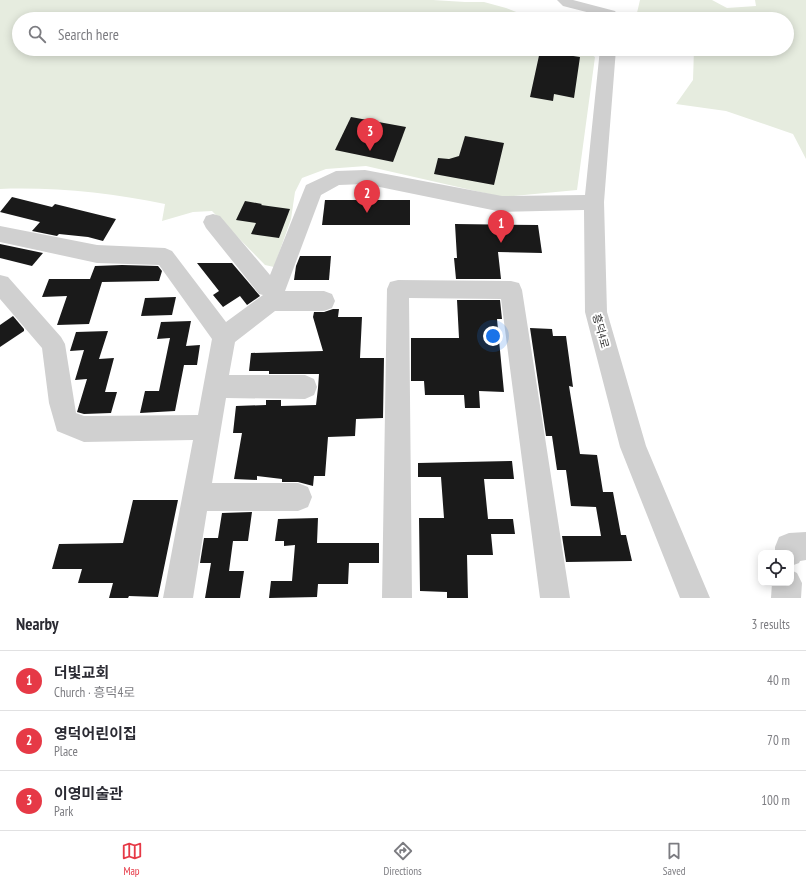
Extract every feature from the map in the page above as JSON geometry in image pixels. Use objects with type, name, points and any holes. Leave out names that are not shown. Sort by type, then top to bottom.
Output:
[{"type":"street","points":[[564,0],[568,3],[611,11]]},
{"type":"street","name":"흥덕4로","points":[[607,56],[594,202],[596,312],[633,447],[695,598]]},
{"type":"street","points":[[213,222],[267,287],[275,289],[313,190],[336,178],[365,177],[502,204],[594,202]]},
{"type":"street","points":[[0,234],[96,254],[165,257],[224,337]]},
{"type":"street","points":[[0,284],[53,344],[61,403],[66,422],[84,428],[208,427]]},
{"type":"street","points":[[397,598],[398,289],[413,289],[511,290],[555,598]]},
{"type":"street","points":[[178,598],[224,337],[271,301],[324,301]]},
{"type":"street","points":[[215,386],[305,387]]},
{"type":"street","points":[[196,497],[298,497]]},
{"type":"street","points":[[789,550],[789,547],[806,546]]},
{"type":"street","points":[[786,598],[787,586]]},
{"type":"shaded area","points":[[0,0],[433,0],[484,2],[516,12],[12,12],[12,56],[595,57],[577,190],[502,197],[366,166],[326,169],[302,178],[295,192],[291,219],[274,267],[265,265],[212,211],[193,212],[162,221],[165,204],[124,197],[62,190],[0,189]]},
{"type":"shaded area","points":[[640,0],[712,0],[727,8],[756,6],[755,0],[806,0],[806,159],[793,134],[726,111],[676,104],[693,80],[694,56],[794,56],[794,12],[637,12]]},
{"type":"building","points":[[539,56],[580,57],[574,98],[554,94],[553,101],[530,97]]},
{"type":"building","points":[[351,117],[406,127],[393,162],[335,150]]},
{"type":"building","points":[[465,136],[504,143],[494,185],[434,174],[438,158],[449,159],[459,156]]},
{"type":"building","points":[[12,197],[52,207],[55,204],[116,219],[103,241],[88,237],[59,234],[57,236],[32,231],[40,222],[0,212]]},
{"type":"building","points":[[325,200],[410,200],[410,225],[322,225]]},
{"type":"building","points":[[245,201],[290,209],[279,238],[251,234],[256,223],[236,220]]},
{"type":"building","points":[[455,224],[538,225],[542,253],[498,252],[501,279],[456,279],[454,258],[457,258]]},
{"type":"building","points":[[0,244],[43,253],[32,266],[0,258]]},
{"type":"building","points":[[300,256],[331,256],[329,280],[294,280],[296,266]]},
{"type":"building","points":[[197,263],[232,263],[260,296],[247,305],[240,296],[223,307],[213,295],[219,291]]},
{"type":"building","points":[[95,266],[158,266],[162,271],[159,281],[102,282],[89,324],[57,325],[67,296],[42,297],[49,279],[90,279]]},
{"type":"building","points":[[176,297],[172,315],[141,316],[145,298]]},
{"type":"building","points":[[457,300],[500,300],[502,319],[497,319],[504,392],[479,391],[480,408],[465,408],[464,395],[425,395],[424,381],[411,381],[411,338],[459,338]]},
{"type":"building","points":[[339,309],[338,317],[362,317],[360,358],[384,358],[383,418],[356,419],[355,436],[328,437],[325,476],[314,476],[313,486],[298,482],[282,482],[282,479],[257,476],[257,480],[234,479],[242,433],[233,433],[236,406],[266,405],[266,400],[281,400],[281,406],[316,405],[319,374],[269,374],[269,371],[249,371],[251,353],[323,351],[313,317],[314,312],[324,312]]},
{"type":"building","points":[[13,316],[24,331],[0,347],[0,325]]},
{"type":"building","points":[[191,321],[186,346],[200,345],[197,365],[184,365],[175,411],[140,413],[145,391],[159,391],[170,338],[157,339],[161,322]]},
{"type":"building","points":[[530,328],[552,329],[553,336],[566,336],[573,387],[569,386],[580,454],[597,455],[603,492],[613,492],[621,535],[626,535],[632,561],[566,562],[562,536],[601,536],[596,507],[571,506],[566,470],[557,470],[552,436],[546,436]]},
{"type":"building","points":[[108,331],[99,359],[114,358],[105,392],[117,392],[111,413],[84,414],[77,412],[87,379],[75,380],[84,350],[70,351],[76,332]]},
{"type":"building","points":[[512,461],[514,479],[484,479],[488,519],[513,519],[515,534],[491,534],[493,555],[467,555],[468,598],[447,598],[447,592],[420,591],[419,518],[444,518],[441,477],[418,477],[418,463]]},
{"type":"building","points":[[133,500],[178,500],[158,597],[129,596],[128,598],[109,598],[113,583],[78,583],[82,569],[52,569],[59,544],[123,543]]},
{"type":"building","points":[[252,512],[248,541],[233,541],[229,571],[244,571],[240,598],[205,598],[211,563],[200,563],[204,538],[218,538],[222,513]]},
{"type":"building","points":[[318,518],[317,543],[379,543],[379,563],[349,563],[348,584],[318,584],[317,597],[269,598],[271,581],[292,581],[295,545],[284,546],[284,541],[275,541],[278,519]]},
{"type":"place","name":"이영미술관","points":[[370,151]]},
{"type":"place","name":"영덕어린이집","points":[[367,213]]},
{"type":"place","name":"더빛교회","points":[[501,243]]}]
